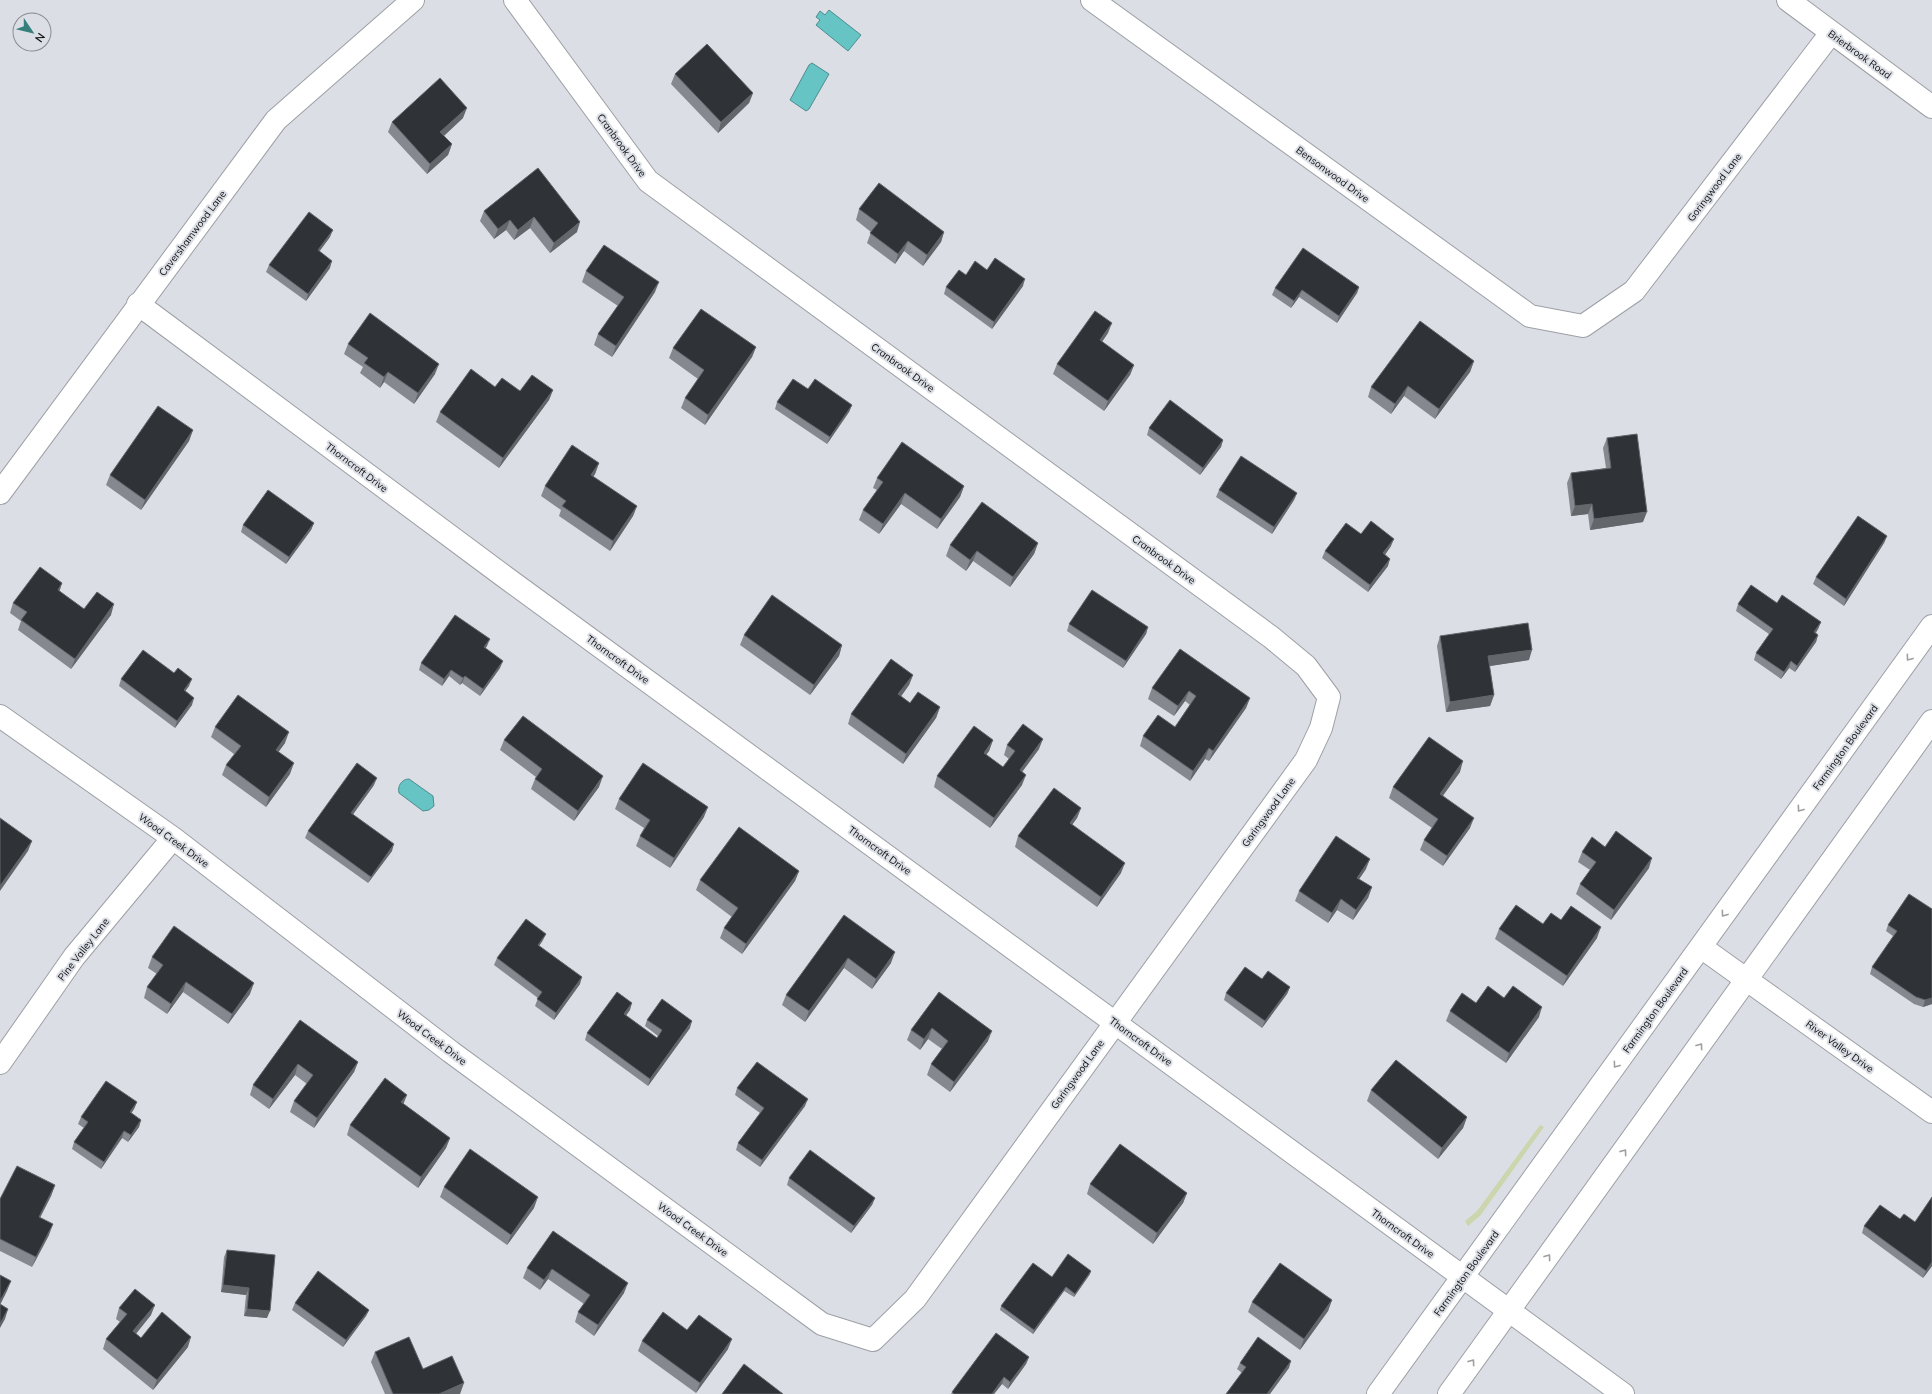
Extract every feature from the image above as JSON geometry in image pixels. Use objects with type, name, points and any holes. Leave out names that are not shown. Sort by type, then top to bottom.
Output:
[{"type":"street","name":"Cavershamwood Lane","points":[[0,493],[138,304],[276,120],[413,0]]},
{"type":"street","name":"Cranbrook Drive","points":[[515,0],[648,181],[1271,637],[1306,666],[1329,697]]},
{"type":"street","name":"Bensonwood Drive","points":[[1092,0],[1530,316],[1583,326]]},
{"type":"street","name":"Brierbrook Road","points":[[1788,0],[1932,107]]},
{"type":"street","name":"Goringwood Lane","points":[[1583,326],[1634,291],[1831,33]]},
{"type":"street","name":"Thorncroft Drive","points":[[138,304],[523,590],[1623,1394]]},
{"type":"street","name":"Farmington Boulevard","points":[[1378,1394],[1932,626]]},
{"type":"street","name":"Goringwood Lane","points":[[873,1340],[915,1299],[1306,760],[1320,728],[1329,697]]},
{"type":"street","name":"Wood Creek Drive","points":[[0,716],[173,838],[452,1052],[822,1324],[873,1340]]},
{"type":"street","points":[[1449,1394],[1932,721]]},
{"type":"street","name":"Pine Valley Lane","points":[[0,1063],[74,957],[173,838]]},
{"type":"street","name":"River Valley Drive","points":[[1701,947],[1932,1112]]},
{"type":"green space","points":[[1540,1125],[1544,1127],[1480,1216],[1468,1226],[1465,1221],[1477,1211]]},
{"type":"water","points":[[829,10],[861,35],[848,51],[816,25],[820,20],[816,17],[820,11],[825,15]]},
{"type":"water","points":[[812,63],[829,74],[809,109],[806,111],[790,100],[809,65]]},
{"type":"water","points":[[406,779],[409,779],[433,796],[434,806],[429,810],[423,811],[399,793],[401,783]]},
{"type":"building","points":[[707,44],[753,93],[721,122],[675,74]]},
{"type":"building","points":[[440,78],[467,108],[440,132],[452,144],[430,164],[392,122]]},
{"type":"building","points":[[538,168],[580,222],[554,243],[534,217],[518,230],[510,220],[498,229],[484,211]]},
{"type":"building","points":[[879,183],[944,232],[927,255],[908,241],[898,254],[870,233],[878,223],[859,209]]},
{"type":"building","points":[[309,212],[333,230],[318,250],[332,261],[308,294],[269,265]]},
{"type":"building","points":[[604,245],[659,282],[616,346],[598,334],[624,297],[586,271]]},
{"type":"building","points":[[1303,248],[1359,287],[1339,316],[1302,290],[1294,301],[1275,288]]},
{"type":"building","points":[[995,258],[1025,279],[994,322],[946,287],[959,270],[966,275],[975,261],[987,270]]},
{"type":"building","points":[[701,309],[756,347],[708,415],[685,398],[704,370],[673,348]]},
{"type":"building","points":[[1095,311],[1112,323],[1100,340],[1134,365],[1108,401],[1057,364]]},
{"type":"building","points":[[370,313],[439,364],[418,393],[388,372],[384,377],[364,363],[368,358],[348,344]]},
{"type":"building","points":[[1420,321],[1474,361],[1439,409],[1408,386],[1395,404],[1371,387]]},
{"type":"building","points":[[471,369],[495,387],[502,378],[520,391],[532,375],[553,390],[503,458],[440,412]]},
{"type":"building","points":[[793,379],[808,389],[815,379],[852,405],[830,437],[777,402]]},
{"type":"building","points":[[1170,400],[1223,440],[1203,468],[1149,428]]},
{"type":"building","points":[[158,406],[193,430],[145,500],[110,475]]},
{"type":"building","points":[[1637,434],[1647,512],[1594,519],[1592,504],[1575,506],[1571,473],[1611,468],[1607,438]]},
{"type":"building","points":[[902,442],[964,486],[941,519],[905,493],[883,524],[863,510],[883,482],[877,478]]},
{"type":"building","points":[[572,445],[599,463],[591,475],[637,506],[613,541],[562,506],[566,501],[545,486]]},
{"type":"building","points":[[1241,456],[1297,493],[1274,527],[1219,490]]},
{"type":"building","points":[[268,490],[314,523],[289,557],[243,525]]},
{"type":"building","points":[[982,502],[1038,543],[1013,577],[977,551],[970,560],[950,545]]},
{"type":"building","points":[[1858,516],[1887,536],[1846,599],[1816,577]]},
{"type":"building","points":[[1371,521],[1394,539],[1383,553],[1390,559],[1370,585],[1325,551],[1346,523],[1361,534]]},
{"type":"building","points":[[40,567],[62,583],[58,590],[84,609],[97,592],[114,604],[75,659],[21,620],[27,612],[13,603]]},
{"type":"building","points":[[1751,585],[1777,603],[1782,595],[1821,622],[1814,632],[1818,635],[1797,666],[1791,661],[1784,672],[1756,653],[1773,629],[1738,604]]},
{"type":"building","points":[[1092,590],[1148,627],[1126,661],[1069,624]]},
{"type":"building","points":[[772,595],[842,645],[814,685],[744,635]]},
{"type":"building","points":[[455,615],[490,639],[484,647],[503,661],[483,689],[465,676],[463,678],[451,670],[444,679],[421,663]]},
{"type":"building","points":[[1528,623],[1532,650],[1488,656],[1494,695],[1450,702],[1440,636]]},
{"type":"building","points":[[1180,649],[1250,698],[1213,751],[1209,748],[1193,771],[1143,736],[1158,715],[1175,727],[1196,696],[1189,691],[1178,706],[1152,688]]},
{"type":"building","points":[[143,650],[174,673],[178,668],[192,679],[184,690],[194,698],[177,721],[121,679]]},
{"type":"building","points":[[891,659],[913,675],[898,694],[910,703],[918,692],[940,707],[906,754],[851,714]]},
{"type":"building","points":[[238,695],[289,732],[276,750],[294,763],[269,797],[226,765],[241,746],[215,727]]},
{"type":"building","points":[[523,716],[603,776],[578,811],[535,779],[542,769],[504,740]]},
{"type":"building","points":[[1023,724],[1043,739],[1020,770],[1026,775],[994,818],[937,776],[974,726],[993,740],[984,753],[1003,767],[1015,751],[1007,745]]},
{"type":"building","points":[[1429,737],[1463,761],[1440,794],[1474,818],[1447,856],[1424,840],[1438,819],[1393,787]]},
{"type":"building","points":[[357,763],[377,778],[351,813],[394,844],[371,877],[308,831]]},
{"type":"building","points":[[643,763],[708,807],[674,858],[640,836],[650,820],[619,799]]},
{"type":"building","points":[[1054,788],[1081,808],[1070,823],[1125,863],[1101,897],[1018,836]]},
{"type":"building","points":[[0,818],[32,841],[0,886]]},
{"type":"building","points":[[739,827],[799,871],[746,944],[724,928],[738,908],[700,880]]},
{"type":"building","points":[[1616,831],[1652,858],[1614,910],[1580,884],[1596,862],[1582,852],[1592,837],[1605,847]]},
{"type":"building","points":[[1336,836],[1370,859],[1357,878],[1372,887],[1356,910],[1341,899],[1332,913],[1299,891]]},
{"type":"building","points":[[1909,894],[1932,909],[1932,998],[1925,1000],[1916,997],[1872,967],[1897,931],[1888,925]]},
{"type":"building","points":[[1516,905],[1543,924],[1551,913],[1561,920],[1571,906],[1601,927],[1567,976],[1499,929]]},
{"type":"building","points":[[844,915],[895,952],[876,979],[848,958],[809,1011],[786,995]]},
{"type":"building","points":[[526,919],[546,934],[538,945],[582,977],[556,1013],[537,999],[542,992],[497,958]]},
{"type":"building","points":[[174,926],[254,983],[232,1014],[186,982],[171,1004],[147,987],[163,965],[152,957]]},
{"type":"building","points":[[1245,967],[1262,979],[1268,971],[1290,987],[1265,1021],[1226,993]]},
{"type":"building","points":[[1488,986],[1504,998],[1513,986],[1542,1007],[1509,1053],[1450,1011],[1462,993],[1476,1003]]},
{"type":"building","points":[[617,992],[632,1003],[624,1014],[657,1038],[662,1030],[647,1020],[662,999],[692,1021],[650,1079],[587,1033]]},
{"type":"building","points":[[939,992],[992,1031],[954,1082],[931,1064],[948,1041],[932,1028],[924,1039],[911,1030]]},
{"type":"building","points":[[300,1020],[358,1062],[317,1118],[294,1101],[313,1075],[298,1064],[273,1099],[253,1085]]},
{"type":"building","points":[[1396,1060],[1467,1117],[1442,1148],[1371,1090]]},
{"type":"building","points":[[757,1062],[808,1099],[762,1160],[738,1143],[764,1108],[737,1088]]},
{"type":"building","points":[[385,1078],[407,1095],[401,1102],[450,1138],[421,1177],[350,1125]]},
{"type":"building","points":[[106,1081],[137,1102],[130,1112],[141,1120],[131,1135],[124,1131],[104,1162],[74,1142],[88,1122],[81,1117]]},
{"type":"building","points":[[1120,1144],[1187,1193],[1157,1233],[1090,1184]]},
{"type":"building","points":[[470,1149],[538,1197],[511,1235],[444,1187]]},
{"type":"building","points":[[810,1150],[875,1198],[854,1226],[789,1178]]},
{"type":"building","points":[[17,1166],[55,1185],[39,1217],[53,1224],[36,1257],[0,1239],[0,1199]]},
{"type":"building","points":[[1932,1197],[1932,1262],[1926,1271],[1864,1226],[1880,1205],[1900,1219],[1904,1214],[1915,1222]]},
{"type":"building","points":[[553,1231],[628,1283],[598,1325],[578,1312],[590,1295],[552,1269],[544,1280],[527,1268]]},
{"type":"building","points":[[227,1250],[275,1255],[270,1311],[247,1309],[249,1288],[223,1285]]},
{"type":"building","points":[[1068,1254],[1091,1271],[1075,1294],[1066,1287],[1034,1330],[1001,1306],[1033,1263],[1052,1277]]},
{"type":"building","points":[[1280,1263],[1332,1300],[1304,1339],[1252,1302]]},
{"type":"building","points":[[318,1271],[369,1310],[346,1340],[295,1303]]},
{"type":"building","points":[[0,1275],[11,1281],[0,1301]]},
{"type":"building","points":[[135,1289],[155,1305],[133,1331],[141,1338],[162,1312],[191,1337],[157,1380],[106,1339],[127,1314],[119,1308]]},
{"type":"building","points":[[0,1304],[8,1309],[0,1324]]},
{"type":"building","points":[[663,1312],[687,1330],[699,1315],[732,1339],[700,1383],[642,1341]]},
{"type":"building","points":[[996,1333],[1029,1357],[1010,1382],[1004,1377],[992,1394],[954,1394],[952,1392]]},
{"type":"building","points":[[409,1337],[423,1369],[452,1356],[464,1383],[439,1394],[393,1394],[375,1352]]},
{"type":"building","points":[[1258,1337],[1291,1361],[1267,1394],[1226,1394],[1246,1367],[1240,1363]]},
{"type":"building","points":[[744,1364],[783,1394],[722,1394]]}]
